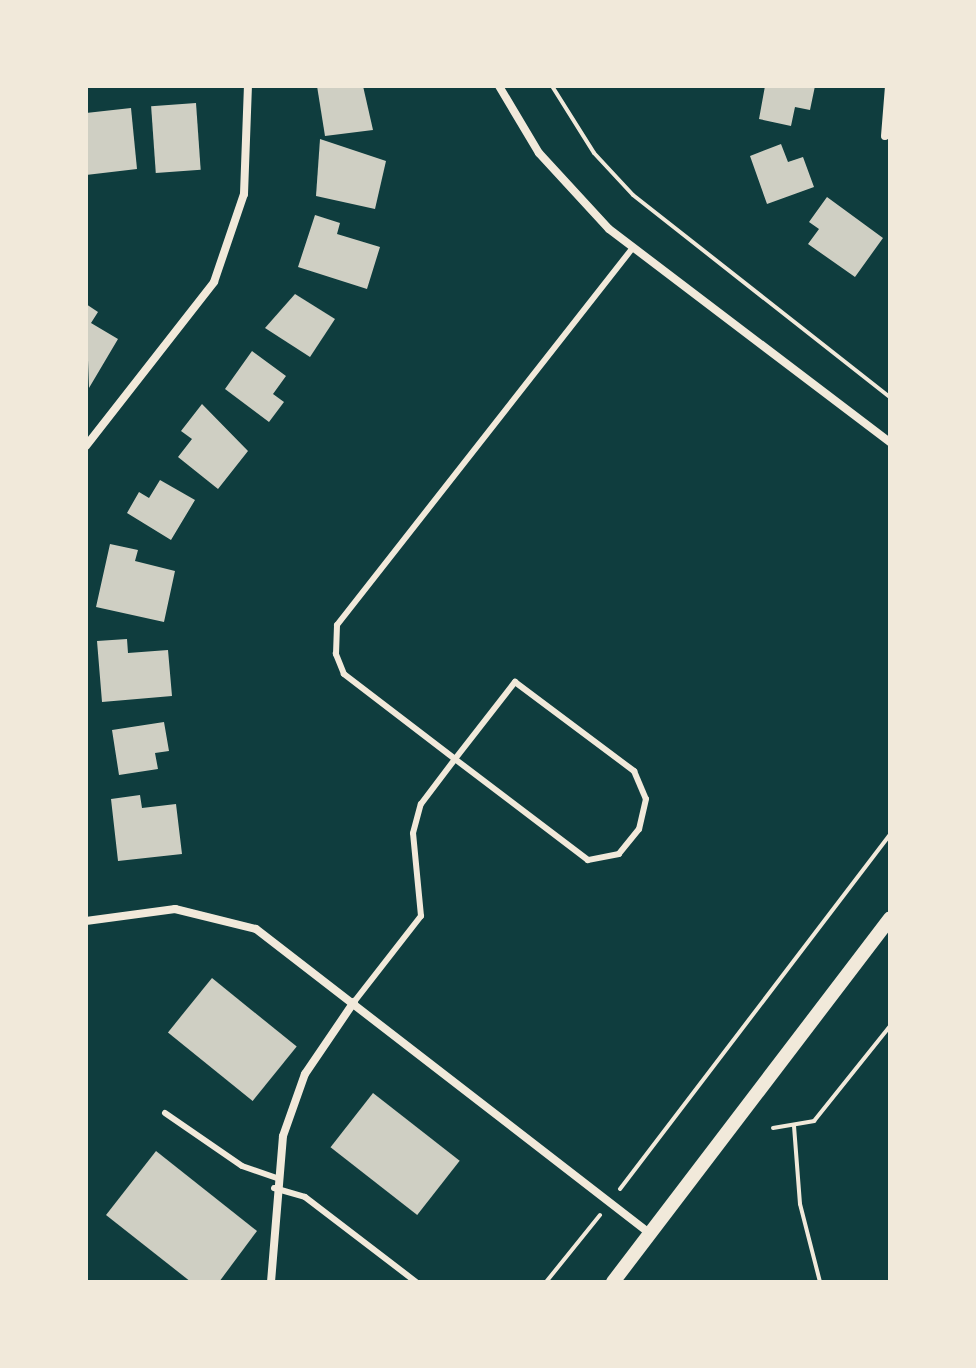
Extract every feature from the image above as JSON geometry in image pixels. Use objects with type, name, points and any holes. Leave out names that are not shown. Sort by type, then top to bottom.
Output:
[{"type":"street","points":[[86,446],[214,282],[244,194],[248,86]]},
{"type":"street","points":[[499,86],[539,153],[633,247],[890,442]]},
{"type":"street","points":[[885,136],[889,86]]},
{"type":"street","points":[[86,921],[175,909],[256,929],[650,1234]]},
{"type":"street","points":[[613,1282],[890,918]]},
{"type":"street","points":[[271,1282],[274,1188],[305,1074],[354,1002]]},
{"type":"lane","points":[[354,1002],[421,916],[413,833],[421,804],[455,759],[515,682],[634,771],[646,799],[639,829],[619,854],[588,860],[455,759],[344,674],[337,625],[633,247]]},
{"type":"lane","points":[[165,1113],[242,1166],[276,1178]]},
{"type":"lane","points":[[274,1188],[305,1197],[416,1282]]},
{"type":"path","points":[[552,86],[594,153],[633,195],[890,397]]},
{"type":"path","points":[[546,1282],[610,1203],[890,835]]},
{"type":"path","points":[[773,1128],[794,1126],[828,1108],[890,1026]]},
{"type":"path","points":[[794,1126],[800,1204],[820,1282]]},
{"type":"building","points":[[317,86],[363,86],[373,130],[325,136]]},
{"type":"building","points":[[765,86],[815,86],[810,110],[795,107],[791,126],[759,119]]},
{"type":"building","points":[[196,103],[201,170],[156,173],[151,106]]},
{"type":"building","points":[[131,108],[137,169],[86,175],[86,113]]},
{"type":"building","points":[[320,139],[386,161],[375,209],[316,196]]},
{"type":"building","points":[[781,144],[788,162],[803,157],[814,187],[767,204],[750,156]]},
{"type":"building","points":[[827,197],[883,238],[855,277],[808,244],[819,229],[809,222]]},
{"type":"building","points":[[315,215],[340,223],[337,234],[380,247],[367,289],[298,267]]},
{"type":"building","points":[[295,294],[335,319],[310,357],[265,328]]},
{"type":"building","points":[[86,304],[98,312],[91,323],[118,339],[89,388]]},
{"type":"building","points":[[252,351],[286,376],[273,394],[284,402],[269,422],[225,389]]},
{"type":"building","points":[[202,404],[248,451],[218,489],[178,457],[192,439],[181,431]]},
{"type":"building","points":[[160,480],[195,500],[171,540],[127,513],[139,492],[149,498]]},
{"type":"building","points":[[110,544],[138,550],[135,561],[175,571],[164,622],[96,607]]},
{"type":"building","points":[[127,639],[128,653],[168,650],[172,696],[102,702],[97,641]]},
{"type":"building","points":[[164,722],[169,751],[155,753],[158,769],[119,775],[112,730]]},
{"type":"building","points":[[140,795],[142,808],[176,804],[182,854],[118,861],[111,799]]},
{"type":"building","points":[[212,978],[297,1047],[253,1101],[168,1032]]},
{"type":"building","points":[[373,1093],[460,1161],[417,1215],[331,1147]]},
{"type":"building","points":[[156,1151],[257,1231],[219,1282],[191,1282],[106,1215]]}]
